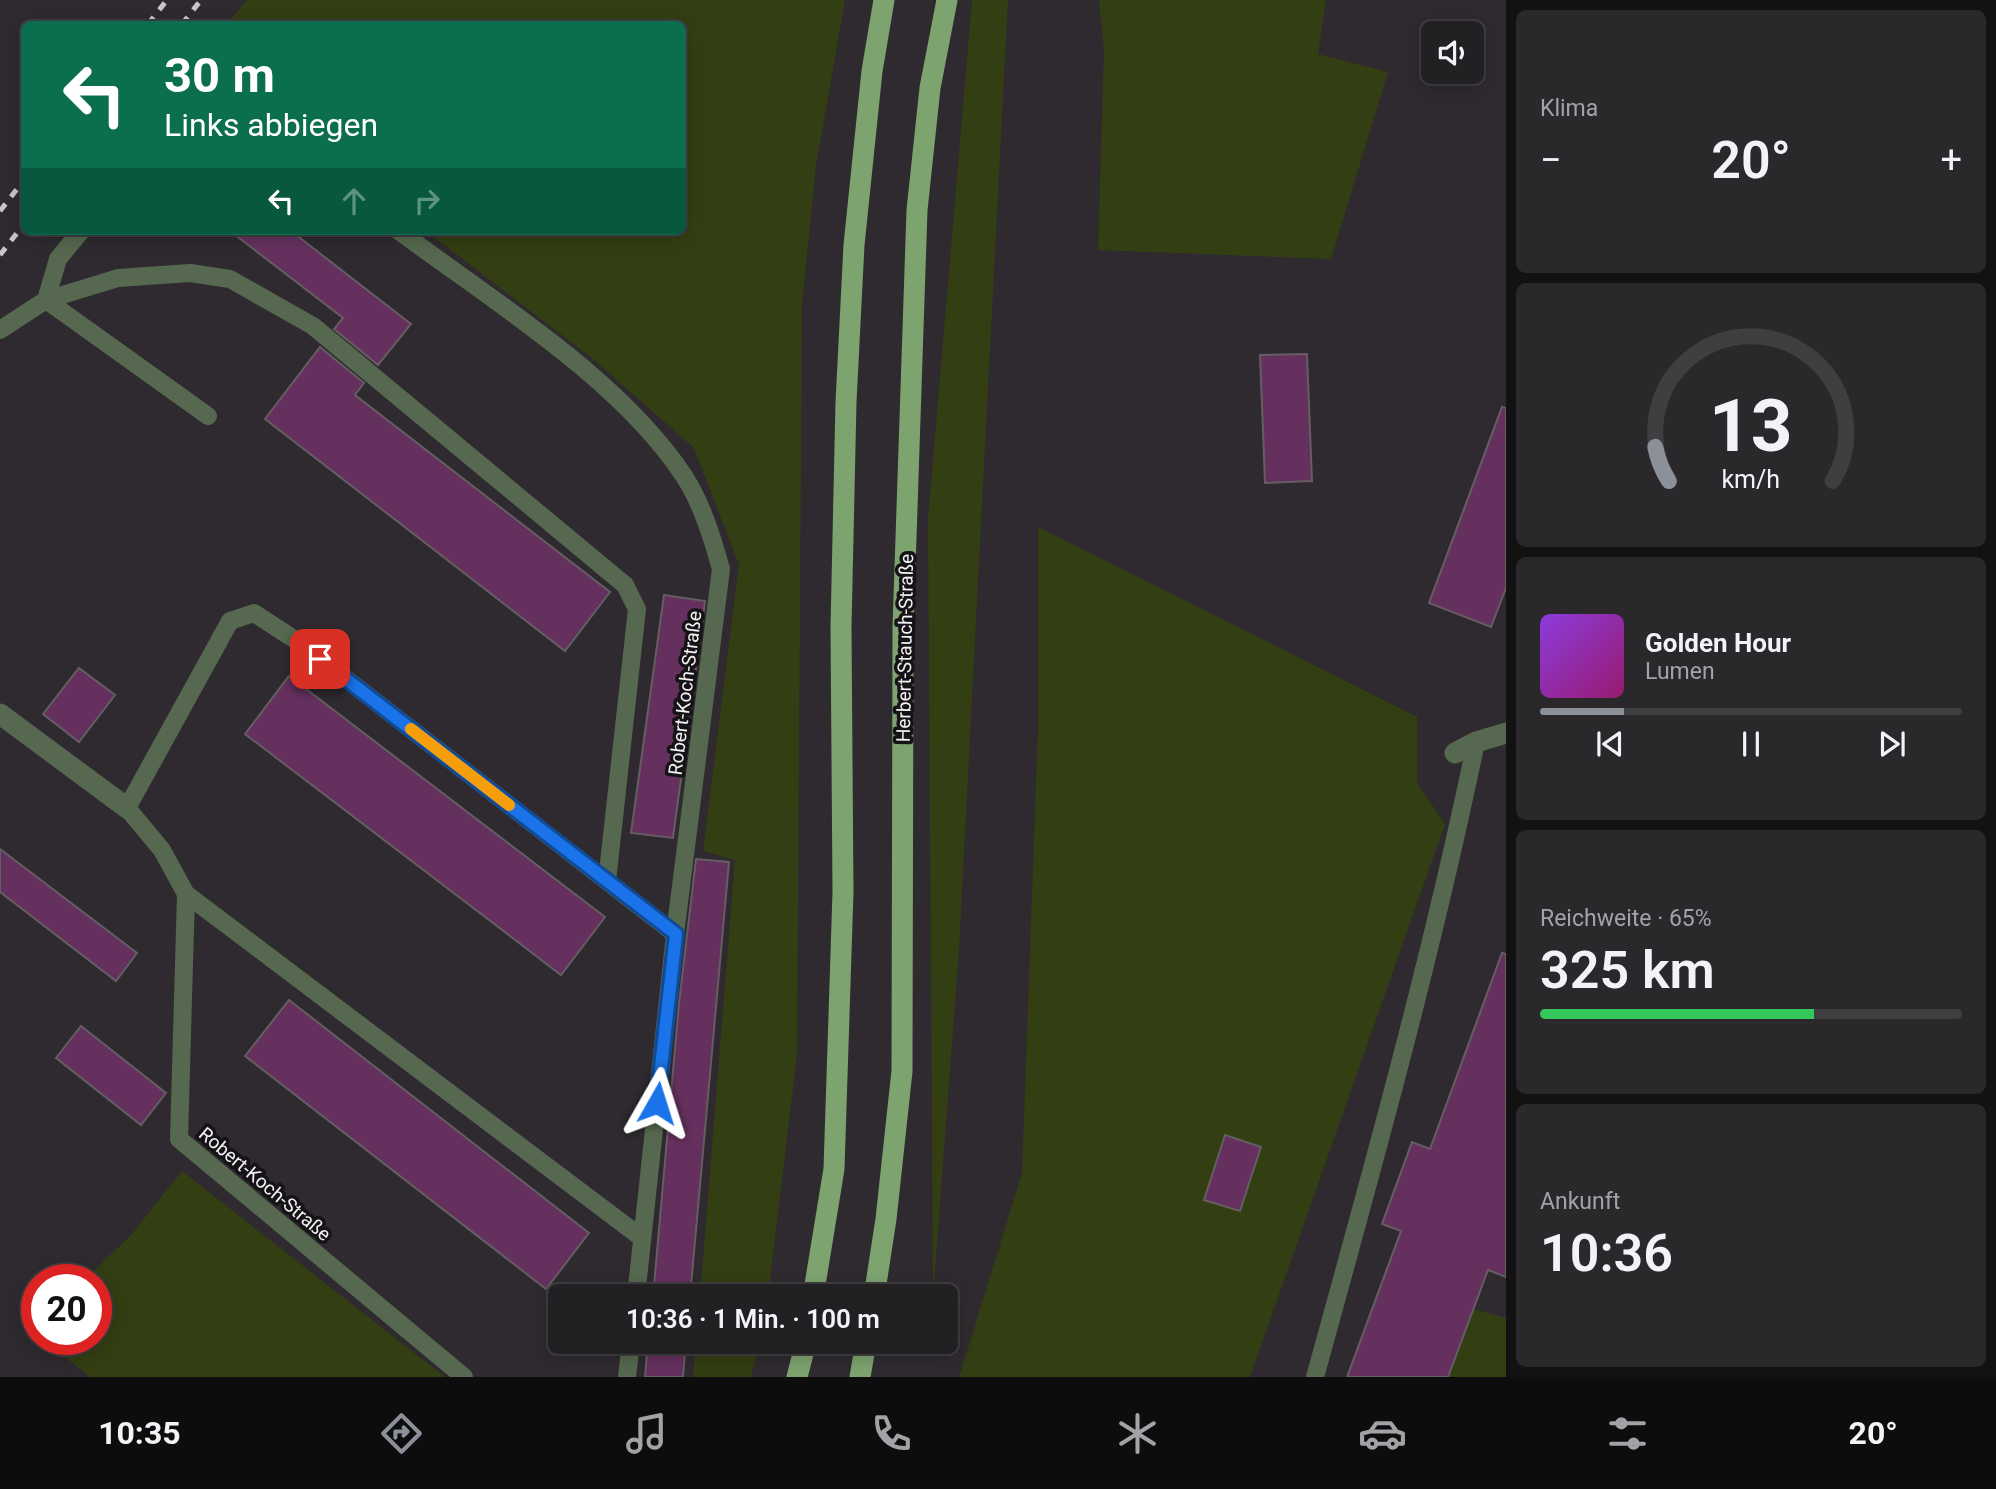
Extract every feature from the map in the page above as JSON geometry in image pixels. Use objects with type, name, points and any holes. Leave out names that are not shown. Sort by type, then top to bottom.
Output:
[{"type":"main road","points":[[815,1284],[834,1169],[843,892],[841,627],[854,245],[872,71],[884,0]]},
{"type":"main road","name":"Herbert-Stauch-Straße","points":[[876,1284],[902,1071],[904,627],[917,210],[930,88],[947,0]]},
{"type":"main road","points":[[797,1377],[803,1354]]},
{"type":"main road","points":[[860,1377],[864,1354]]},
{"type":"street","points":[[0,714],[127,808]]},
{"type":"street","points":[[1455,753],[1476,742],[1506,733]]},
{"type":"lane","points":[[46,300],[58,259],[78,235]]},
{"type":"lane","name":"Robert-Koch-Straße","points":[[404,235],[595,378],[639,420],[685,478],[709,527],[721,569],[676,934],[637,1284]]},
{"type":"lane","points":[[0,330],[46,300],[118,278],[190,274],[230,279],[313,326],[625,584],[637,609],[607,881]]},
{"type":"lane","points":[[46,300],[208,416]]},
{"type":"lane","points":[[642,1238],[186,894],[162,850],[127,808],[230,621],[254,614],[300,643],[676,934]]},
{"type":"lane","points":[[1315,1377],[1374,1160],[1458,830],[1476,742]]},
{"type":"lane","name":"Robert-Koch-Straße","points":[[186,894],[179,1139],[464,1377]]},
{"type":"lane","points":[[627,1377],[630,1354]]},
{"type":"green space","points":[[247,0],[845,0],[816,166],[802,304],[797,1054],[770,1284],[701,1284],[735,860],[703,851],[739,565],[694,448],[593,359],[431,235],[686,235],[686,21],[230,21]]},
{"type":"green space","points":[[972,0],[1008,0],[959,950],[934,1284],[933,1284],[928,519]]},
{"type":"green space","points":[[1099,0],[1326,0],[1318,54],[1388,72],[1331,259],[1098,250],[1104,50]]},
{"type":"green space","points":[[1038,527],[1417,717],[1417,783],[1445,824],[1250,1377],[959,1377],[1022,1173],[1038,728]]},
{"type":"green space","points":[[182,1171],[445,1377],[90,1377],[63,1355],[112,1355],[112,1264],[101,1264],[131,1235]]},
{"type":"green space","points":[[1473,1309],[1506,1318],[1506,1377],[1448,1377]]},
{"type":"green space","points":[[695,1354],[757,1354],[751,1377],[693,1377]]},
{"type":"building","points":[[235,235],[296,235],[411,324],[378,365],[334,329],[343,318]]},
{"type":"building","points":[[320,347],[364,383],[355,395],[610,592],[565,651],[265,419]]},
{"type":"building","points":[[1307,354],[1312,481],[1265,483],[1260,355]]},
{"type":"building","points":[[1502,407],[1506,408],[1506,588],[1491,627],[1429,603]]},
{"type":"building","points":[[664,595],[705,601],[673,838],[631,833]]},
{"type":"building","points":[[79,668],[115,695],[79,742],[43,714]]},
{"type":"building","points":[[289,676],[605,917],[561,975],[245,734]]},
{"type":"building","points":[[0,849],[137,953],[116,981],[0,892]]},
{"type":"building","points":[[696,859],[729,862],[691,1284],[654,1284],[679,1003]]},
{"type":"building","points":[[1502,953],[1506,954],[1506,1277],[1488,1270],[1448,1377],[1347,1377],[1401,1231],[1382,1224],[1412,1142],[1430,1149]]},
{"type":"building","points":[[289,1000],[589,1233],[546,1289],[245,1056]]},
{"type":"building","points":[[81,1026],[166,1093],[141,1125],[56,1058]]},
{"type":"building","points":[[1225,1135],[1261,1147],[1240,1211],[1204,1200]]},
{"type":"building","points":[[647,1354],[685,1354],[683,1377],[645,1377]]},
{"type":"railway","points":[[150,21],[167,0]]},
{"type":"railway","points":[[184,21],[201,0]]},
{"type":"railway","points":[[0,211],[21,184]]},
{"type":"railway","points":[[0,255],[21,228]]},
{"type":"slow traffic","points":[[411,729],[509,805]]},
{"type":"route","points":[[320,659],[676,934],[657,1103]]}]
